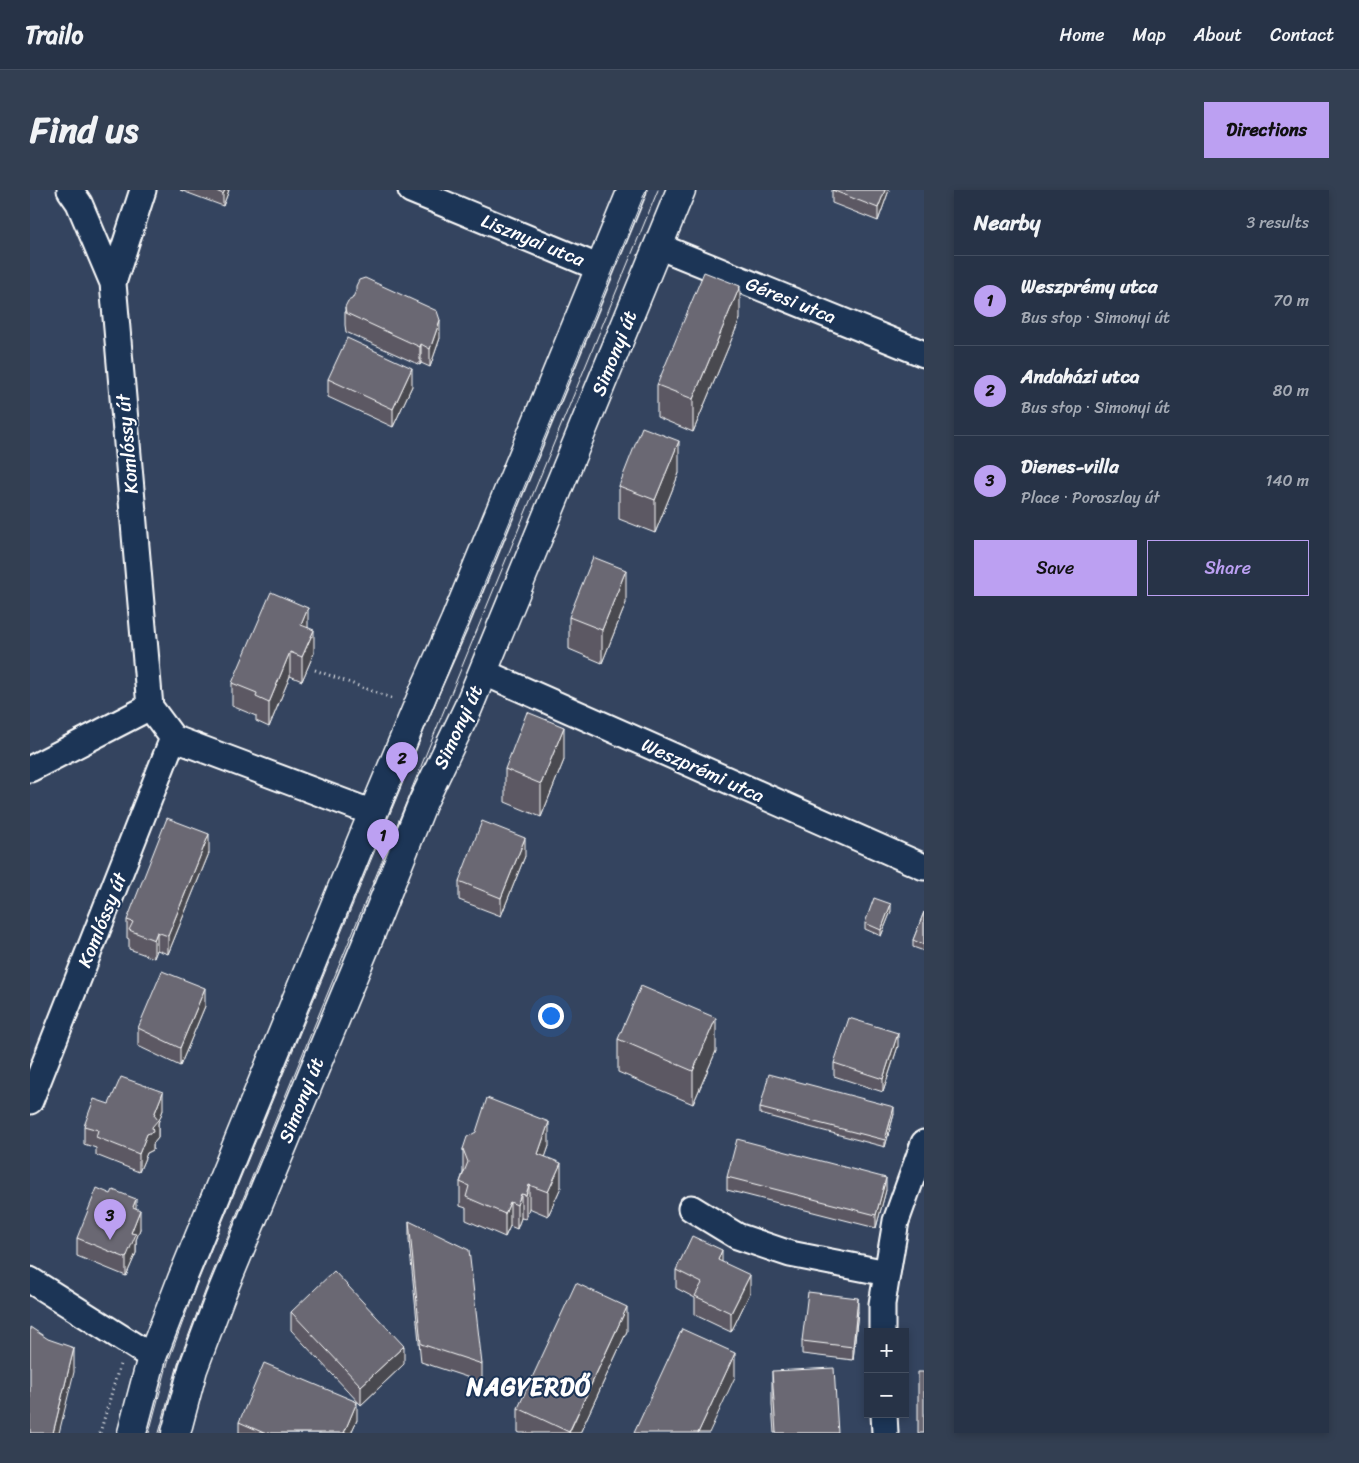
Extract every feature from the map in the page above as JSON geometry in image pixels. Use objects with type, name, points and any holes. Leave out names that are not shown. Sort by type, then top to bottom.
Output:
[{"type":"street","name":"Komlóssy út","points":[[70,190],[79,203],[112,283],[150,707]]},
{"type":"street","points":[[112,283],[143,190]]},
{"type":"street","name":"Lisznyai utca","points":[[411,190],[600,268]]},
{"type":"street","points":[[132,1433],[152,1357],[190,1261],[373,813],[455,621],[632,190]]},
{"type":"street","name":"Simonyi út","points":[[176,1433],[193,1369],[220,1297],[366,945],[423,802],[468,708],[681,190]]},
{"type":"street","name":"Géresi utca","points":[[658,246],[924,354]]},
{"type":"street","name":"Weszprémi utca","points":[[483,672],[924,867]]},
{"type":"street","points":[[30,769],[150,707],[173,738],[373,813]]},
{"type":"street","name":"Komlóssy út","points":[[30,1101],[173,738]]},
{"type":"street","points":[[882,1328],[882,1304],[896,1221],[924,1143]]},
{"type":"street","points":[[691,1208],[737,1236],[790,1254],[887,1272]]},
{"type":"street","points":[[30,1280],[152,1357]]},
{"type":"street","points":[[884,1418],[885,1433]]},
{"type":"path","points":[[315,670],[393,699]]},
{"type":"building","points":[[214,190],[225,190],[223,194]]},
{"type":"building","points":[[832,190],[885,190],[878,208]]},
{"type":"building","points":[[704,272],[740,286],[693,399],[657,385]]},
{"type":"building","points":[[365,278],[437,311],[440,320],[430,349],[421,344],[420,347],[346,313],[345,307],[348,301],[352,299],[359,280]]},
{"type":"building","points":[[347,338],[412,368],[393,409],[328,379]]},
{"type":"building","points":[[642,427],[679,441],[655,500],[619,486]]},
{"type":"building","points":[[593,557],[626,570],[602,630],[569,617]]},
{"type":"building","points":[[271,592],[308,608],[301,625],[314,630],[302,657],[290,652],[269,703],[256,697],[257,693],[232,683]]},
{"type":"building","points":[[527,712],[564,727],[541,784],[505,769]]},
{"type":"building","points":[[167,818],[209,834],[168,936],[157,932],[154,940],[129,930],[133,922],[127,920]]},
{"type":"building","points":[[482,821],[525,838],[501,898],[459,881]]},
{"type":"building","points":[[874,898],[891,904],[881,930],[865,923]]},
{"type":"building","points":[[924,912],[924,945],[913,940]]},
{"type":"building","points":[[162,971],[205,988],[180,1048],[138,1028]]},
{"type":"building","points":[[641,986],[716,1018],[693,1071],[618,1039]]},
{"type":"building","points":[[849,1018],[898,1033],[883,1079],[834,1063]]},
{"type":"building","points":[[769,1074],[894,1107],[885,1140],[760,1108]]},
{"type":"building","points":[[121,1077],[163,1092],[154,1115],[158,1120],[152,1127],[153,1132],[147,1134],[139,1154],[96,1137],[98,1130],[84,1126],[94,1099],[109,1104]]},
{"type":"building","points":[[487,1098],[549,1122],[538,1154],[561,1163],[548,1192],[529,1185],[526,1195],[521,1194],[517,1205],[510,1202],[505,1214],[466,1197],[469,1186],[460,1182],[468,1162],[463,1149],[467,1137],[476,1132]]},
{"type":"building","points":[[737,1139],[886,1178],[876,1215],[727,1177]]},
{"type":"building","points":[[97,1188],[111,1194],[113,1190],[136,1199],[133,1207],[140,1210],[131,1233],[136,1234],[126,1258],[77,1238]]},
{"type":"building","points":[[409,1221],[469,1250],[482,1364],[421,1344]]},
{"type":"building","points":[[692,1236],[722,1250],[718,1260],[750,1275],[731,1313],[695,1296],[702,1283],[676,1270]]},
{"type":"building","points":[[334,1271],[404,1346],[361,1386],[291,1312]]},
{"type":"building","points":[[576,1283],[627,1307],[569,1432],[518,1408]]},
{"type":"building","points":[[808,1292],[858,1298],[853,1347],[802,1341]]},
{"type":"building","points":[[30,1327],[48,1339],[74,1348],[53,1433],[30,1433]]},
{"type":"building","points":[[682,1329],[735,1353],[698,1433],[634,1433]]},
{"type":"building","points":[[264,1363],[357,1402],[344,1433],[264,1433],[239,1422]]},
{"type":"building","points":[[834,1368],[838,1433],[776,1433],[772,1371]]},
{"type":"building","points":[[918,1372],[924,1372],[924,1433],[918,1433]]},
{"type":"tram line","points":[[149,1433],[168,1362],[196,1286],[646,190]]},
{"type":"tram line","points":[[159,1433],[178,1364],[206,1289],[658,190]]},
{"type":"place","name":"Andaházi utca","points":[[402,783]]},
{"type":"place","name":"Weszprémy utca","points":[[383,860]]},
{"type":"place","name":"Dienes-villa","points":[[110,1240]]},
{"type":"district","name":"NAGYERDŐ","points":[[529,1387]]}]
